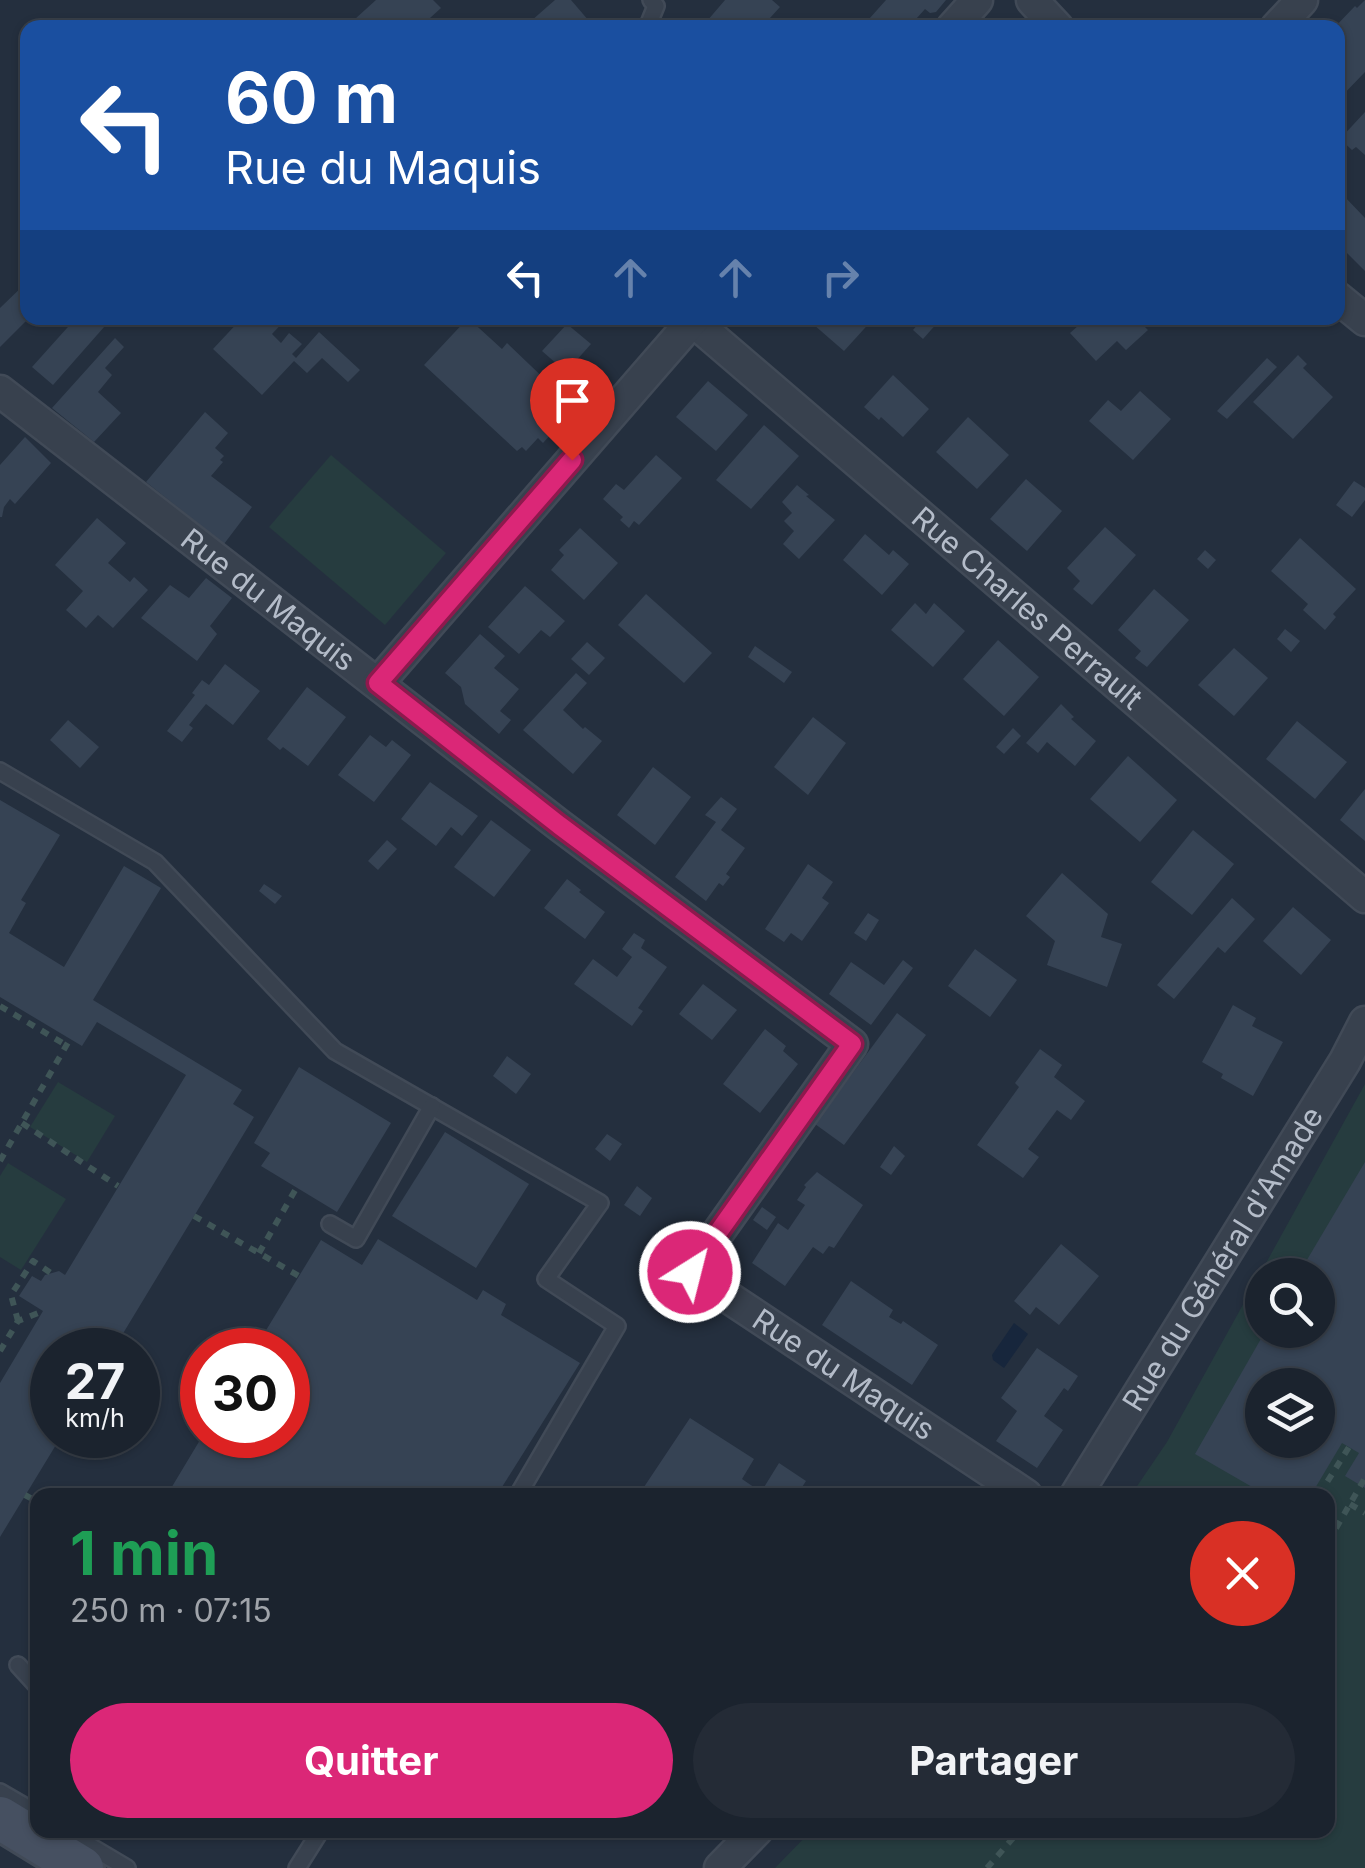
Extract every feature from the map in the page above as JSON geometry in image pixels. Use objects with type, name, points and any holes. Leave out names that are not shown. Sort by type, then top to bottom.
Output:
[{"type":"main road","points":[[0,1818],[30,1836]]},
{"type":"main road","points":[[33,1838],[82,1868]]},
{"type":"street","points":[[959,20],[977,0]]},
{"type":"street","points":[[1032,0],[1051,20]]},
{"type":"street","points":[[1283,20],[1302,0]]},
{"type":"street","points":[[1345,304],[1365,320]]},
{"type":"street","points":[[378,683],[689,325]]},
{"type":"street","name":"Rue Charles Perrault","points":[[701,325],[1365,897]]},
{"type":"street","name":"Rue du Maquis","points":[[0,392],[559,825],[852,1044],[690,1272],[1015,1488]]},
{"type":"street","name":"Rue du Général d'Amade","points":[[1080,1488],[1345,1061],[1365,1022]]},
{"type":"street","points":[[720,1868],[749,1838]]},
{"type":"lane","points":[[0,771],[155,862],[334,1050],[600,1204],[546,1279],[617,1326],[522,1488]]},
{"type":"lane","points":[[330,1224],[356,1239],[432,1106]]},
{"type":"lane","points":[[18,1665],[30,1678]]},
{"type":"lane","points":[[0,1792],[30,1809]]},
{"type":"lane","points":[[77,1838],[127,1868]]},
{"type":"lane","points":[[297,1868],[313,1838]]},
{"type":"path","points":[[0,1006],[68,1042],[0,1161]]},
{"type":"path","points":[[22,1123],[118,1186]]},
{"type":"path","points":[[259,1253],[296,1187]]},
{"type":"path","points":[[194,1216],[299,1276]]},
{"type":"path","points":[[18,1321],[10,1296],[33,1260],[52,1273]]},
{"type":"path","points":[[0,1351],[18,1321],[43,1311]]},
{"type":"path","points":[[1323,1488],[1349,1446]]},
{"type":"path","points":[[1335,1530],[1365,1478]]},
{"type":"path","points":[[26,1495],[30,1497]]},
{"type":"path","points":[[1350,1504],[1365,1513]]},
{"type":"path","points":[[987,1868],[1013,1838]]},
{"type":"green space","points":[[331,455],[446,553],[385,625],[269,527]]},
{"type":"green space","points":[[58,1082],[115,1116],[87,1162],[30,1127]]},
{"type":"green space","points":[[1365,1084],[1365,1868],[775,1868],[804,1838],[1335,1838],[1335,1488],[1136,1488],[1167,1442],[1245,1301],[1245,1348],[1335,1348],[1335,1258],[1269,1258]]},
{"type":"green space","points":[[8,1163],[66,1199],[21,1270],[0,1257],[0,1176]]},
{"type":"water","points":[[1014,1323],[1028,1334],[1004,1368],[992,1355]]},
{"type":"building","points":[[376,0],[433,0],[441,8],[428,20],[355,19]]},
{"type":"building","points":[[555,0],[571,0],[588,20],[532,20]]},
{"type":"building","points":[[725,0],[772,0],[780,7],[772,20],[708,20]]},
{"type":"building","points":[[886,0],[946,0],[936,12],[925,9],[915,20],[868,20]]},
{"type":"building","points":[[1365,0],[1365,72],[1345,93],[1345,20],[1342,20]]},
{"type":"building","points":[[1365,112],[1365,155],[1345,144],[1345,134]]},
{"type":"building","points":[[1345,197],[1365,218],[1365,271],[1345,251]]},
{"type":"building","points":[[20,289],[22,325],[0,347],[0,308]]},
{"type":"building","points":[[70,325],[106,325],[53,385],[32,367]]},
{"type":"building","points":[[235,325],[280,325],[272,334],[281,343],[289,333],[302,344],[292,354],[296,358],[319,332],[360,370],[348,382],[322,358],[307,373],[294,361],[262,395],[213,349]]},
{"type":"building","points":[[461,325],[476,325],[502,349],[507,343],[575,408],[543,443],[538,438],[526,451],[522,447],[517,451],[424,365]]},
{"type":"building","points":[[566,325],[591,344],[566,372],[542,351]]},
{"type":"building","points":[[814,325],[868,325],[844,351]]},
{"type":"building","points":[[917,325],[935,325],[923,339],[913,330]]},
{"type":"building","points":[[1079,325],[1143,325],[1148,330],[1126,350],[1117,341],[1096,361],[1070,333]]},
{"type":"building","points":[[115,338],[124,347],[105,368],[112,375],[98,392],[121,413],[94,442],[52,408]]},
{"type":"building","points":[[1298,355],[1307,364],[1303,368],[1333,397],[1293,439],[1253,402]]},
{"type":"building","points":[[1267,358],[1277,367],[1227,419],[1217,411]]},
{"type":"building","points":[[893,375],[929,409],[903,437],[864,407]]},
{"type":"building","points":[[708,381],[748,415],[716,451],[676,417]]},
{"type":"building","points":[[1140,391],[1171,419],[1133,460],[1089,421],[1108,400],[1121,411]]},
{"type":"building","points":[[205,412],[228,433],[215,448],[224,456],[211,476],[252,507],[224,544],[146,482]]},
{"type":"building","points":[[968,417],[1009,455],[977,489],[936,452]]},
{"type":"building","points":[[764,425],[799,456],[751,509],[716,480]]},
{"type":"building","points":[[25,437],[51,463],[15,504],[10,499],[0,517],[0,465]]},
{"type":"building","points":[[656,455],[682,478],[639,525],[634,521],[629,528],[603,499],[616,484],[624,490]]},
{"type":"building","points":[[1026,479],[1062,511],[1027,551],[990,519]]},
{"type":"building","points":[[1354,481],[1365,488],[1365,500],[1352,517],[1336,505]]},
{"type":"building","points":[[797,485],[835,520],[799,559],[783,544],[794,531],[784,521],[792,513],[782,502]]},
{"type":"building","points":[[97,518],[126,543],[108,563],[130,582],[134,577],[148,590],[113,628],[98,615],[86,628],[66,610],[83,591],[55,565]]},
{"type":"building","points":[[1105,527],[1136,555],[1092,605],[1073,589],[1080,581],[1067,568]]},
{"type":"building","points":[[580,528],[618,563],[584,600],[551,570],[564,555],[559,550]]},
{"type":"building","points":[[865,534],[889,555],[893,550],[909,564],[882,595],[843,560]]},
{"type":"building","points":[[1300,538],[1356,589],[1333,614],[1336,617],[1325,630],[1303,610],[1308,604],[1271,571]]},
{"type":"building","points":[[1205,550],[1216,560],[1208,569],[1197,559]]},
{"type":"building","points":[[206,578],[232,598],[210,626],[217,634],[197,661],[141,618],[170,585],[189,598]]},
{"type":"building","points":[[525,586],[565,621],[550,637],[541,630],[519,654],[488,627]]},
{"type":"building","points":[[1154,589],[1189,620],[1147,667],[1135,658],[1141,651],[1118,630]]},
{"type":"building","points":[[646,594],[712,653],[684,683],[618,625]]},
{"type":"building","points":[[915,603],[926,614],[934,603],[965,631],[933,667],[891,630]]},
{"type":"building","points":[[1285,629],[1300,641],[1291,652],[1277,639]]},
{"type":"building","points":[[480,634],[505,656],[494,668],[519,689],[500,711],[511,720],[499,734],[465,704],[461,687],[445,673]]},
{"type":"building","points":[[998,640],[1039,677],[1004,716],[963,679]]},
{"type":"building","points":[[587,642],[605,658],[589,675],[571,659]]},
{"type":"building","points":[[755,646],[792,672],[784,683],[748,657]]},
{"type":"building","points":[[1234,648],[1268,678],[1234,716],[1198,685]]},
{"type":"building","points":[[225,664],[260,691],[233,725],[206,704],[189,725],[193,728],[182,742],[167,731],[202,680],[209,685]]},
{"type":"building","points":[[576,673],[587,683],[563,710],[602,741],[573,774],[523,730]]},
{"type":"building","points":[[307,687],[346,717],[308,766],[267,739]]},
{"type":"building","points":[[1061,704],[1074,717],[1071,719],[1096,741],[1075,766],[1047,742],[1038,753],[1026,743]]},
{"type":"building","points":[[813,717],[846,743],[808,795],[774,767]]},
{"type":"building","points":[[68,720],[99,747],[80,768],[50,740]]},
{"type":"building","points":[[1297,721],[1347,762],[1315,799],[1266,759]]},
{"type":"building","points":[[1013,728],[1021,736],[1004,754],[996,747]]},
{"type":"building","points":[[370,735],[386,747],[392,740],[411,755],[374,802],[338,775]]},
{"type":"building","points":[[1128,756],[1177,800],[1140,842],[1090,799]]},
{"type":"building","points":[[653,767],[691,797],[655,845],[617,815]]},
{"type":"building","points":[[430,782],[478,816],[462,836],[451,827],[436,846],[401,819]]},
{"type":"building","points":[[1365,789],[1365,841],[1340,820]]},
{"type":"building","points":[[721,797],[737,809],[721,830],[745,848],[726,874],[730,877],[723,886],[719,883],[706,901],[675,877],[716,822],[705,815]]},
{"type":"building","points":[[0,800],[60,835],[21,900],[26,903],[9,933],[64,967],[124,866],[161,888],[93,1000],[242,1090],[233,1104],[254,1117],[126,1328],[33,1328],[43,1311],[19,1296],[32,1276],[41,1281],[45,1275],[59,1271],[65,1275],[186,1075],[97,1022],[82,1046],[0,997]]},
{"type":"building","points":[[491,820],[531,850],[494,897],[454,867]]},
{"type":"building","points":[[1193,830],[1234,864],[1192,915],[1151,882]]},
{"type":"building","points":[[387,840],[397,849],[378,870],[368,861]]},
{"type":"building","points":[[808,864],[833,882],[822,898],[829,903],[802,941],[791,933],[784,942],[765,929]]},
{"type":"building","points":[[1062,873],[1108,914],[1101,937],[1122,944],[1107,987],[1047,965],[1055,941],[1026,916]]},
{"type":"building","points":[[567,879],[605,912],[585,939],[544,908]]},
{"type":"building","points":[[264,884],[282,896],[275,904],[259,891]]},
{"type":"building","points":[[1232,898],[1255,919],[1225,953],[1218,947],[1174,999],[1157,985]]},
{"type":"building","points":[[1293,907],[1331,940],[1301,975],[1263,941]]},
{"type":"building","points":[[868,913],[879,920],[866,941],[854,933]]},
{"type":"building","points":[[634,933],[645,940],[641,948],[667,967],[638,1008],[643,1011],[632,1026],[574,984],[593,959],[617,977],[632,957],[622,949]]},
{"type":"building","points":[[975,949],[1017,980],[990,1017],[948,986]]},
{"type":"building","points":[[903,960],[913,968],[871,1025],[829,994],[851,962],[884,985]]},
{"type":"building","points":[[703,984],[737,1010],[712,1040],[679,1014]]},
{"type":"building","points":[[1233,1005],[1256,1018],[1252,1026],[1283,1042],[1253,1096],[1202,1062]]},
{"type":"building","points":[[897,1013],[926,1035],[844,1145],[815,1124]]},
{"type":"building","points":[[765,1029],[786,1046],[783,1051],[798,1064],[760,1113],[723,1084]]},
{"type":"building","points":[[1040,1049],[1062,1065],[1054,1077],[1085,1101],[1071,1120],[1057,1110],[1028,1149],[1039,1157],[1023,1178],[977,1145],[1019,1087],[1015,1083]]},
{"type":"building","points":[[507,1056],[531,1074],[516,1094],[493,1076]]},
{"type":"building","points":[[299,1067],[391,1123],[337,1212],[261,1166],[270,1153],[254,1143]]},
{"type":"building","points":[[445,1132],[529,1184],[476,1268],[392,1216]]},
{"type":"building","points":[[607,1134],[622,1144],[610,1161],[595,1149]]},
{"type":"building","points":[[894,1146],[905,1156],[891,1175],[880,1167]]},
{"type":"building","points":[[1365,1162],[1365,1488],[1345,1476],[1359,1453],[1342,1443],[1335,1455],[1335,1368],[1245,1368],[1245,1458],[1333,1458],[1315,1488],[1254,1488],[1195,1454],[1256,1348],[1335,1348],[1335,1258],[1308,1258]]},
{"type":"building","points":[[817,1172],[863,1205],[834,1248],[829,1246],[823,1254],[813,1247],[785,1286],[752,1263],[778,1223],[788,1230],[805,1205],[797,1200],[804,1185]]},
{"type":"building","points":[[637,1186],[652,1198],[640,1216],[624,1205]]},
{"type":"building","points":[[762,1207],[776,1217],[767,1230],[753,1220]]},
{"type":"building","points":[[378,1239],[477,1300],[483,1290],[506,1304],[501,1315],[580,1363],[501,1488],[171,1488],[189,1458],[310,1458],[310,1328],[267,1328],[321,1240],[362,1265]]},
{"type":"building","points":[[1061,1244],[1099,1276],[1059,1325],[1036,1307],[1030,1315],[1014,1301]]},
{"type":"building","points":[[851,1281],[893,1310],[889,1317],[901,1324],[903,1321],[938,1345],[912,1385],[822,1325]]},
{"type":"building","points":[[30,1333],[30,1458],[48,1458],[0,1537],[0,1383]]},
{"type":"building","points":[[1037,1348],[1078,1376],[1044,1416],[1063,1430],[1037,1468],[996,1441],[1017,1411],[1001,1398]]},
{"type":"building","points":[[690,1418],[754,1459],[742,1479],[755,1488],[643,1488]]},
{"type":"building","points":[[779,1463],[806,1481],[802,1488],[763,1488]]},
{"type":"route","points":[[572,460],[378,683],[559,825],[852,1044],[690,1272]]}]
